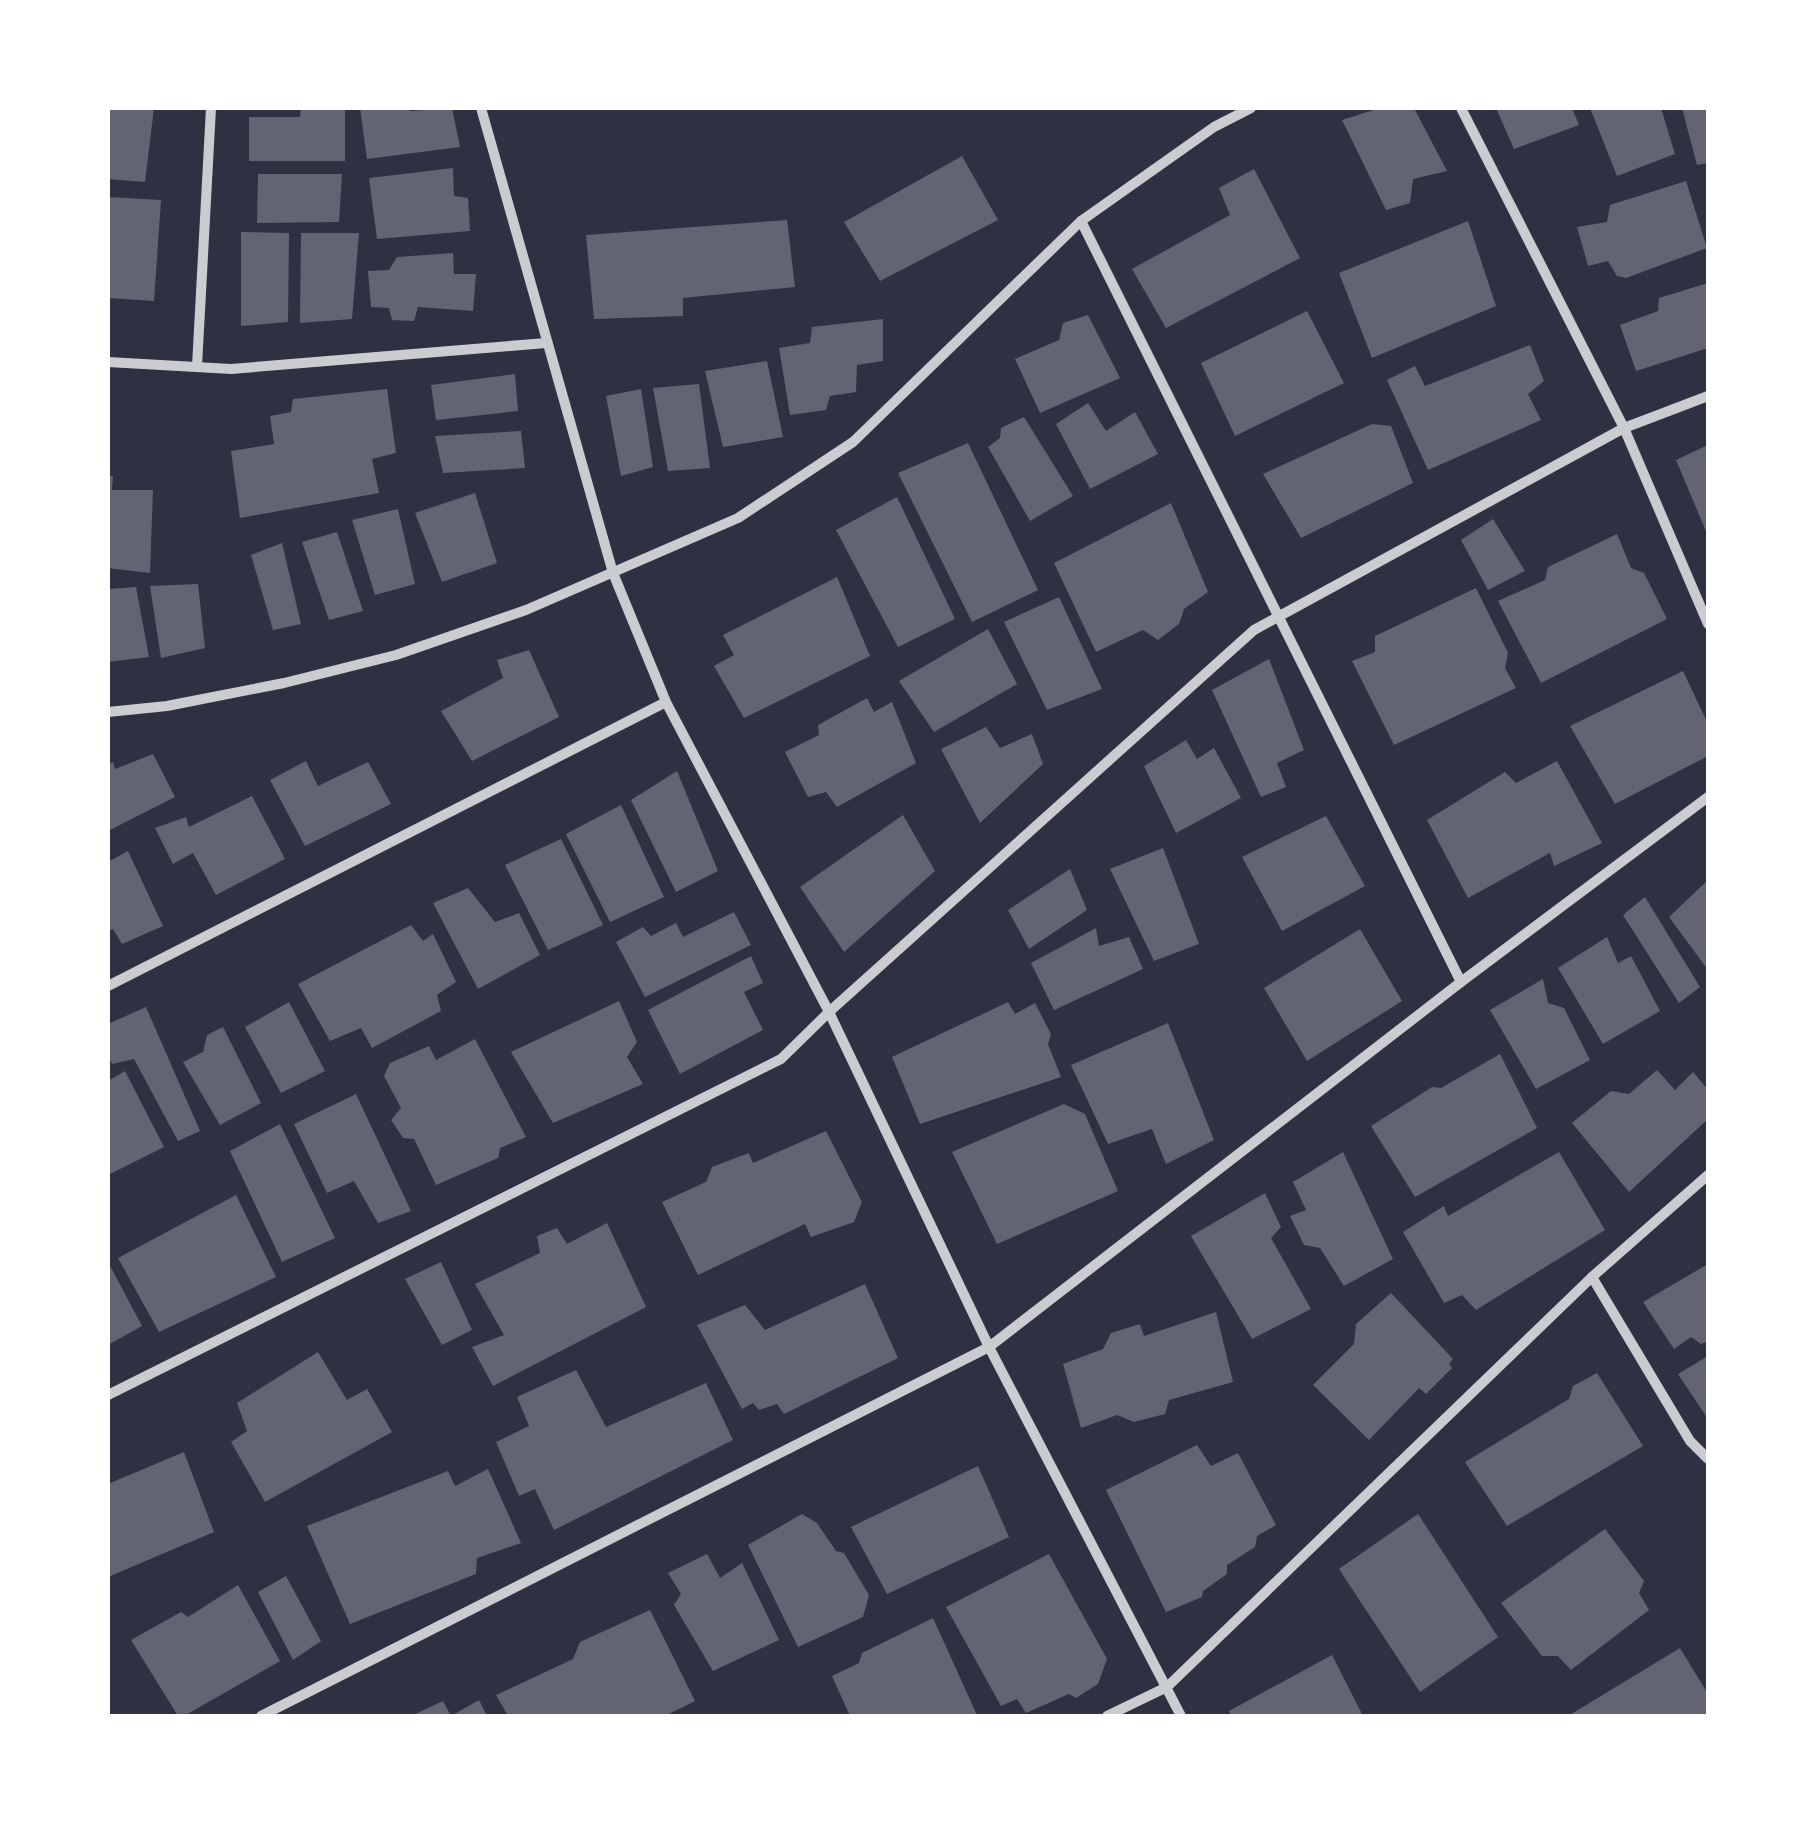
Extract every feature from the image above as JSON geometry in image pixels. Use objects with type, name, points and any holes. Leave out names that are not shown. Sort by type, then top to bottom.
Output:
[{"type":"street","points":[[197,366],[211,108]]},
{"type":"street","points":[[481,108],[613,574],[666,702],[829,1012],[990,1347],[1182,1716]]},
{"type":"street","points":[[108,712],[167,706],[284,683],[396,655],[526,610],[738,518],[853,442],[1081,221],[1214,127],[1251,108]]},
{"type":"street","points":[[1461,108],[1624,428],[1708,624]]},
{"type":"street","points":[[1081,221],[1461,982]]},
{"type":"street","points":[[108,362],[232,369],[546,343]]},
{"type":"street","points":[[108,1395],[781,1059],[1254,630],[1624,428],[1708,396]]},
{"type":"street","points":[[108,986],[666,702]]},
{"type":"street","points":[[261,1716],[990,1347],[1461,982],[1708,797]]},
{"type":"street","points":[[1107,1716],[1166,1687],[1592,1277],[1708,1175]]},
{"type":"street","points":[[1592,1277],[1690,1441],[1708,1460]]},
{"type":"building","points":[[108,108],[154,108],[145,182],[108,179]]},
{"type":"building","points":[[301,108],[345,108],[345,161],[249,161],[249,117],[300,117]]},
{"type":"building","points":[[360,108],[452,108],[460,147],[367,159]]},
{"type":"building","points":[[1380,108],[1414,108],[1447,171],[1413,179],[1410,203],[1386,210],[1342,120]]},
{"type":"building","points":[[1496,108],[1572,108],[1579,125],[1514,149]]},
{"type":"building","points":[[1590,108],[1661,108],[1675,154],[1617,176]]},
{"type":"building","points":[[1682,108],[1708,108],[1708,163],[1697,165]]},
{"type":"building","points":[[962,156],[998,220],[880,281],[844,222]]},
{"type":"building","points":[[453,168],[454,196],[468,198],[470,231],[377,239],[369,178]]},
{"type":"building","points":[[1254,169],[1300,258],[1166,328],[1132,269],[1230,215],[1219,188]]},
{"type":"building","points":[[258,174],[342,174],[339,222],[257,223]]},
{"type":"building","points":[[1686,181],[1707,248],[1626,278],[1617,276],[1608,261],[1588,266],[1577,227],[1607,222],[1610,205]]},
{"type":"building","points":[[108,197],[161,200],[154,301],[108,298]]},
{"type":"building","points":[[787,220],[795,287],[683,298],[683,316],[594,319],[586,235]]},
{"type":"building","points":[[1468,221],[1496,306],[1372,358],[1339,273]]},
{"type":"building","points":[[241,232],[289,233],[288,322],[241,326]]},
{"type":"building","points":[[301,233],[359,233],[352,319],[300,323]]},
{"type":"building","points":[[453,253],[454,274],[476,274],[473,311],[418,307],[414,321],[392,320],[389,308],[371,307],[368,271],[389,270],[397,257]]},
{"type":"building","points":[[1708,283],[1708,348],[1636,371],[1620,325],[1658,311],[1659,298]]},
{"type":"building","points":[[1307,311],[1344,383],[1235,436],[1201,363]]},
{"type":"building","points":[[1088,315],[1120,378],[1040,413],[1015,359],[1059,340],[1063,323]]},
{"type":"building","points":[[883,319],[883,361],[857,365],[856,392],[830,396],[826,410],[790,415],[779,348],[810,343],[812,327]]},
{"type":"building","points":[[1530,345],[1544,381],[1528,394],[1541,420],[1428,470],[1387,380],[1415,366],[1425,386]]},
{"type":"building","points":[[767,361],[783,437],[723,447],[705,371]]},
{"type":"building","points":[[515,374],[518,411],[436,420],[431,385]]},
{"type":"building","points":[[699,384],[710,468],[668,471],[653,388]]},
{"type":"building","points":[[387,389],[396,453],[372,459],[379,493],[240,518],[231,451],[274,444],[270,416],[291,412],[293,399]]},
{"type":"building","points":[[641,389],[653,467],[621,476],[606,396]]},
{"type":"building","points":[[1088,403],[1106,431],[1135,412],[1158,454],[1090,489],[1056,424]]},
{"type":"building","points":[[1024,417],[1073,496],[1030,521],[988,447],[1000,438],[1001,428]]},
{"type":"building","points":[[1372,424],[1391,426],[1413,483],[1301,538],[1263,474]]},
{"type":"building","points":[[521,431],[525,468],[443,473],[435,436]]},
{"type":"building","points":[[968,443],[1038,590],[972,622],[898,473]]},
{"type":"building","points":[[1708,445],[1708,536],[1676,460]]},
{"type":"building","points":[[108,476],[113,476],[112,490],[153,490],[150,573],[108,568]]},
{"type":"building","points":[[475,493],[497,563],[442,582],[415,513]]},
{"type":"building","points":[[897,497],[955,619],[898,647],[836,530]]},
{"type":"building","points":[[1171,503],[1208,592],[1184,609],[1179,624],[1158,640],[1143,630],[1096,652],[1054,563]]},
{"type":"building","points":[[398,509],[415,584],[375,595],[352,520]]},
{"type":"building","points":[[1493,519],[1525,571],[1488,590],[1461,540]]},
{"type":"building","points":[[337,532],[363,611],[329,620],[302,542]]},
{"type":"building","points":[[1617,534],[1631,568],[1644,573],[1667,619],[1541,683],[1498,601],[1545,580],[1548,567]]},
{"type":"building","points":[[282,543],[301,624],[273,630],[251,555]]},
{"type":"building","points":[[837,577],[870,656],[744,718],[714,666],[734,655],[723,635]]},
{"type":"building","points":[[198,584],[205,648],[161,658],[150,586]]},
{"type":"building","points":[[136,587],[149,657],[108,662],[108,589]]},
{"type":"building","points":[[1476,588],[1508,653],[1505,668],[1516,688],[1394,745],[1352,661],[1375,652],[1375,636]]},
{"type":"building","points":[[1059,597],[1102,689],[1047,710],[1004,622]]},
{"type":"building","points":[[988,629],[1017,684],[934,732],[899,681]]},
{"type":"building","points":[[529,650],[559,717],[472,761],[441,711],[503,678],[497,660]]},
{"type":"building","points":[[1269,659],[1304,750],[1277,763],[1286,787],[1261,797],[1212,690]]},
{"type":"building","points":[[1683,671],[1708,724],[1708,756],[1615,804],[1570,726]]},
{"type":"building","points":[[867,698],[874,712],[892,702],[916,763],[837,807],[826,792],[808,797],[785,752],[819,735],[818,725]]},
{"type":"building","points":[[986,727],[1000,748],[1032,734],[1043,764],[980,823],[941,749]]},
{"type":"building","points":[[1186,740],[1197,759],[1214,748],[1241,798],[1176,833],[1144,766]]},
{"type":"building","points":[[153,754],[175,797],[108,831],[108,765],[113,762],[115,769]]},
{"type":"building","points":[[306,761],[318,786],[368,762],[391,804],[305,846],[270,780]]},
{"type":"building","points":[[1557,761],[1602,843],[1554,866],[1550,853],[1468,898],[1427,820],[1505,772],[1516,783]]},
{"type":"building","points":[[677,771],[718,871],[676,892],[631,800]]},
{"type":"building","points":[[252,796],[285,859],[216,895],[193,853],[173,864],[155,828],[186,817],[189,827]]},
{"type":"building","points":[[621,805],[664,897],[610,922],[566,834]]},
{"type":"building","points":[[903,815],[935,871],[844,952],[800,887]]},
{"type":"building","points":[[1326,816],[1365,886],[1282,931],[1242,857]]},
{"type":"building","points":[[561,839],[603,925],[548,950],[505,865]]},
{"type":"building","points":[[1163,848],[1199,944],[1154,961],[1110,869]]},
{"type":"building","points":[[128,851],[163,926],[122,944],[113,929],[108,931],[108,862]]},
{"type":"building","points":[[1070,869],[1087,910],[1029,949],[1008,910]]},
{"type":"building","points":[[1708,880],[1708,970],[1669,917]]},
{"type":"building","points":[[468,888],[495,922],[519,913],[540,955],[478,989],[433,903]]},
{"type":"building","points":[[1645,897],[1700,987],[1679,1003],[1623,915]]},
{"type":"building","points":[[734,912],[751,945],[645,997],[616,942],[643,927],[651,936],[676,923],[683,937]]},
{"type":"building","points":[[411,925],[423,941],[433,934],[456,982],[437,995],[441,1011],[372,1048],[361,1028],[330,1041],[298,984]]},
{"type":"building","points":[[1096,928],[1099,946],[1129,937],[1143,969],[1054,1010],[1031,963]]},
{"type":"building","points":[[1360,929],[1402,1001],[1307,1061],[1264,988]]},
{"type":"building","points":[[1607,937],[1618,963],[1631,956],[1660,1011],[1603,1044],[1558,968]]},
{"type":"building","points":[[751,956],[763,983],[744,992],[763,1030],[680,1074],[648,1010]]},
{"type":"building","points":[[1543,979],[1548,1003],[1564,1008],[1590,1060],[1536,1089],[1490,1010]]},
{"type":"building","points":[[619,1001],[637,1042],[627,1057],[643,1084],[553,1123],[511,1052]]},
{"type":"building","points":[[289,1002],[325,1071],[281,1093],[245,1027]]},
{"type":"building","points":[[1008,1002],[1015,1014],[1035,1003],[1051,1034],[1048,1044],[1061,1077],[920,1124],[892,1057]]},
{"type":"building","points":[[146,1007],[200,1131],[178,1141],[134,1059],[112,1064],[108,1055],[108,1024]]},
{"type":"building","points":[[1168,1023],[1214,1140],[1166,1164],[1152,1129],[1108,1144],[1071,1065]]},
{"type":"building","points":[[223,1027],[261,1103],[220,1125],[183,1062],[203,1052],[207,1035]]},
{"type":"building","points":[[475,1039],[526,1137],[500,1148],[498,1158],[436,1185],[414,1139],[403,1138],[391,1120],[401,1108],[384,1076],[390,1063],[429,1046],[436,1060]]},
{"type":"building","points":[[1500,1054],[1537,1128],[1415,1197],[1371,1126],[1432,1087],[1441,1088]]},
{"type":"building","points":[[1657,1070],[1675,1090],[1693,1072],[1708,1090],[1708,1119],[1629,1192],[1572,1123],[1611,1091],[1629,1094]]},
{"type":"building","points":[[125,1071],[164,1147],[108,1175],[108,1081]]},
{"type":"building","points":[[356,1094],[411,1211],[378,1223],[354,1181],[327,1193],[294,1124]]},
{"type":"building","points":[[1064,1104],[1085,1114],[1118,1191],[997,1244],[952,1152]]},
{"type":"building","points":[[280,1124],[335,1238],[282,1262],[230,1151]]},
{"type":"building","points":[[826,1131],[862,1202],[854,1222],[811,1237],[805,1224],[698,1275],[662,1202],[706,1182],[712,1167],[749,1153],[753,1163]]},
{"type":"building","points":[[1343,1152],[1393,1259],[1344,1286],[1320,1248],[1304,1245],[1290,1216],[1306,1210],[1293,1182]]},
{"type":"building","points":[[1559,1152],[1605,1230],[1476,1310],[1462,1295],[1444,1303],[1403,1232],[1444,1206],[1448,1216]]},
{"type":"building","points":[[1265,1193],[1281,1227],[1271,1238],[1311,1309],[1252,1339],[1191,1236]]},
{"type":"building","points":[[236,1195],[276,1277],[159,1332],[118,1258]]},
{"type":"building","points":[[607,1223],[646,1307],[493,1386],[472,1347],[504,1335],[475,1284],[540,1253],[537,1236],[557,1228],[567,1244]]},
{"type":"building","points":[[108,1262],[142,1326],[108,1345]]},
{"type":"building","points":[[441,1262],[472,1330],[442,1345],[405,1279]]},
{"type":"building","points":[[1708,1264],[1708,1341],[1701,1344],[1691,1337],[1674,1349],[1643,1302]]},
{"type":"building","points":[[865,1284],[898,1358],[784,1414],[777,1404],[759,1410],[753,1403],[742,1409],[697,1325],[745,1305],[765,1330]]},
{"type":"building","points":[[1391,1293],[1453,1359],[1449,1364],[1452,1368],[1426,1394],[1419,1388],[1369,1440],[1313,1385],[1354,1344],[1356,1324]]},
{"type":"building","points":[[1216,1312],[1233,1382],[1169,1400],[1165,1414],[1134,1422],[1117,1415],[1081,1428],[1063,1364],[1103,1349],[1111,1333],[1140,1324],[1144,1336]]},
{"type":"building","points":[[318,1352],[347,1400],[367,1389],[392,1432],[265,1502],[231,1442],[247,1431],[237,1403]]},
{"type":"building","points":[[1708,1356],[1708,1419],[1678,1374]]},
{"type":"building","points":[[576,1370],[606,1427],[706,1383],[733,1440],[554,1530],[535,1489],[519,1496],[496,1442],[529,1426],[517,1397]]},
{"type":"building","points":[[1597,1373],[1643,1446],[1507,1526],[1465,1462],[1569,1399],[1573,1386]]},
{"type":"building","points":[[1197,1445],[1211,1466],[1238,1453],[1276,1525],[1257,1536],[1255,1547],[1227,1565],[1227,1574],[1203,1591],[1202,1597],[1166,1612],[1106,1490]]},
{"type":"building","points":[[184,1452],[214,1532],[108,1577],[108,1484]]},
{"type":"building","points":[[978,1466],[1009,1537],[887,1594],[851,1527]]},
{"type":"building","points":[[488,1469],[521,1543],[477,1558],[476,1574],[350,1624],[307,1526],[448,1471],[455,1486]]},
{"type":"building","points":[[802,1514],[817,1523],[836,1551],[844,1553],[869,1595],[863,1617],[798,1647],[748,1545]]},
{"type":"building","points":[[1418,1514],[1498,1637],[1420,1692],[1339,1569]]},
{"type":"building","points":[[1605,1529],[1644,1581],[1639,1593],[1649,1610],[1571,1670],[1558,1656],[1542,1656],[1501,1603]]},
{"type":"building","points":[[707,1554],[720,1578],[742,1563],[779,1640],[713,1671],[674,1605],[681,1594],[668,1573]]},
{"type":"building","points":[[1049,1554],[1107,1659],[1098,1684],[1076,1698],[1069,1694],[1026,1713],[1017,1699],[1001,1706],[946,1607]]},
{"type":"building","points":[[286,1576],[321,1641],[293,1660],[258,1592]]},
{"type":"building","points":[[238,1585],[280,1661],[178,1716],[131,1640],[181,1612],[188,1617]]},
{"type":"building","points":[[650,1610],[695,1701],[665,1716],[508,1716],[496,1695],[573,1659],[580,1642]]},
{"type":"building","points":[[933,1618],[977,1715],[850,1716],[832,1676],[859,1663],[862,1653]]},
{"type":"building","points":[[1680,1648],[1708,1694],[1708,1716],[1568,1716]]},
{"type":"building","points":[[1332,1655],[1363,1716],[1231,1716],[1229,1711]]},
{"type":"building","points":[[479,1700],[487,1716],[451,1716]]},
{"type":"building","points":[[443,1701],[451,1716],[411,1716]]}]
